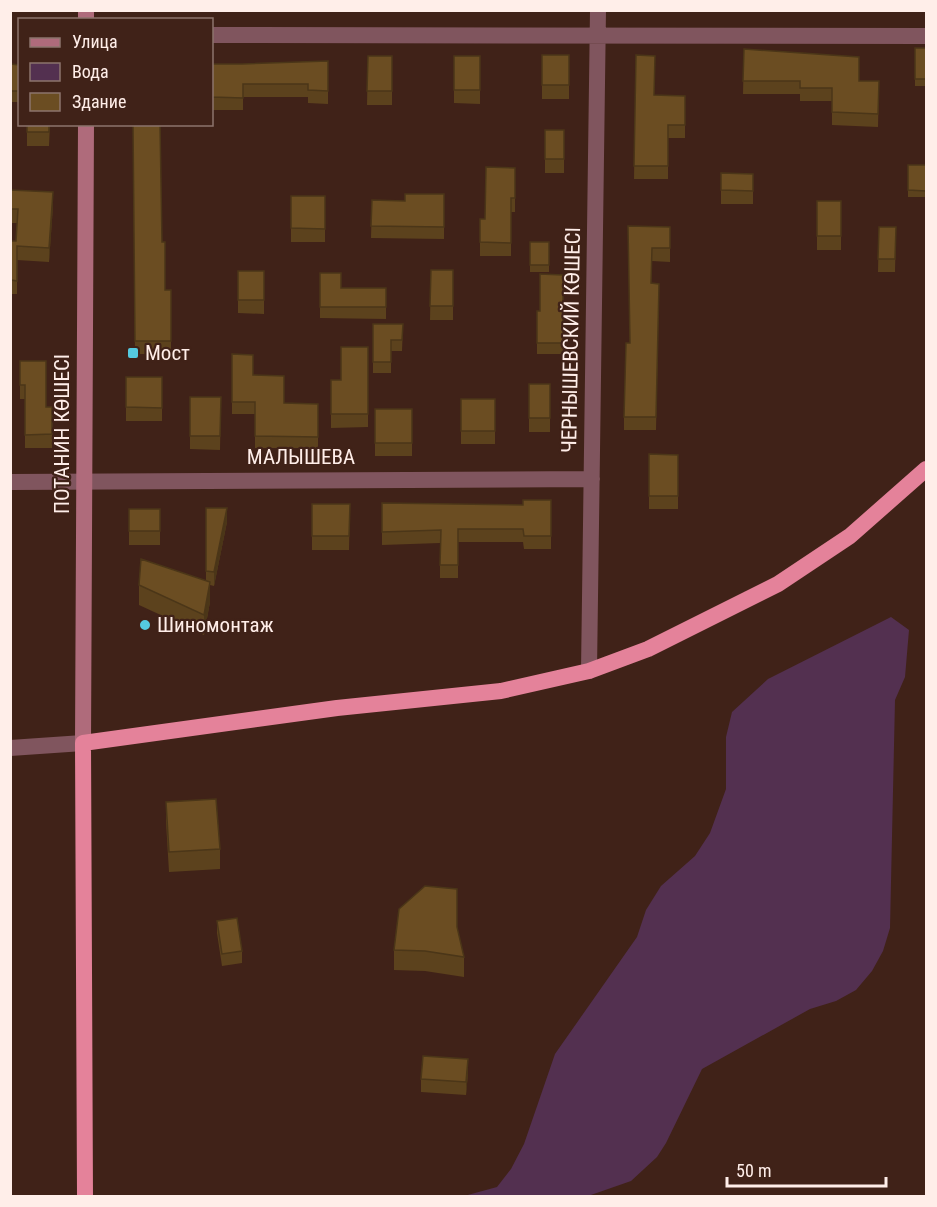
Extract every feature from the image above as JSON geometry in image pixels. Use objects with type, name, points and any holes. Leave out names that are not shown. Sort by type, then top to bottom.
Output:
[{"type":"highway","points":[[85,1197],[83,743],[337,708],[501,691],[589,671],[648,649],[778,584],[850,536],[927,469]]},
{"type":"main road","name":"ПОТАНИН КӨШЕСІ","points":[[83,743],[86,126]]},
{"type":"street","name":"ЧЕРНЫШЕВСКИЙ КӨШЕСІ","points":[[589,671],[598,10]]},
{"type":"street","points":[[213,35],[927,36]]},
{"type":"street","name":"МАЛЫШЕВА","points":[[10,482],[592,479]]},
{"type":"street","points":[[10,748],[83,743]]},
{"type":"water","points":[[891,617],[909,630],[905,677],[895,700],[890,928],[883,951],[872,971],[856,990],[836,1001],[810,1009],[702,1069],[666,1143],[657,1157],[631,1181],[588,1196],[464,1196],[497,1187],[511,1169],[524,1144],[555,1054],[637,937],[646,910],[661,886],[695,856],[710,833],[726,789],[726,737],[732,712],[768,679]]},
{"type":"building","points":[[915,48],[927,48],[927,79],[915,79]]},
{"type":"building","points":[[744,49],[859,57],[859,81],[879,81],[878,114],[832,112],[832,88],[800,88],[800,81],[743,81]]},
{"type":"building","points":[[542,55],[569,55],[569,85],[542,85]]},
{"type":"building","points":[[636,55],[655,56],[654,95],[685,96],[685,125],[668,125],[668,166],[634,166]]},
{"type":"building","points":[[368,56],[392,56],[392,91],[367,91]]},
{"type":"building","points":[[454,56],[480,56],[480,90],[454,90]]},
{"type":"building","points":[[328,61],[328,91],[308,90],[308,84],[243,84],[243,98],[213,97],[213,64]]},
{"type":"building","points":[[10,64],[18,65],[18,91],[10,91]]},
{"type":"building","points":[[27,126],[49,126],[49,132],[27,132]]},
{"type":"building","points":[[133,126],[160,126],[162,242],[165,242],[165,290],[171,290],[171,341],[135,341]]},
{"type":"building","points":[[545,130],[564,130],[564,159],[545,159]]},
{"type":"building","points":[[908,165],[927,165],[926,191],[908,190]]},
{"type":"building","points":[[486,167],[515,168],[515,198],[511,198],[511,243],[480,242],[480,219],[485,219]]},
{"type":"building","points":[[721,173],[753,174],[753,191],[721,190]]},
{"type":"building","points":[[10,190],[53,192],[49,248],[17,246],[17,281],[11,280],[11,326],[10,241],[16,241],[18,209],[10,209]]},
{"type":"building","points":[[405,194],[444,194],[444,227],[371,226],[372,200],[405,201]]},
{"type":"building","points":[[291,196],[325,196],[325,229],[291,228]]},
{"type":"building","points":[[817,201],[841,201],[841,236],[817,236]]},
{"type":"building","points":[[628,226],[670,227],[670,248],[652,248],[651,283],[659,284],[656,417],[624,417],[626,343],[630,343]]},
{"type":"building","points":[[879,227],[896,227],[895,259],[878,259]]},
{"type":"building","points":[[530,242],[549,242],[549,265],[530,265]]},
{"type":"building","points":[[431,270],[453,270],[453,306],[430,306]]},
{"type":"building","points":[[238,271],[264,271],[264,300],[238,300]]},
{"type":"building","points":[[320,273],[341,273],[341,288],[386,288],[386,307],[320,307]]},
{"type":"building","points":[[540,274],[563,275],[563,343],[537,343]]},
{"type":"building","points":[[373,324],[403,324],[402,340],[391,340],[391,362],[373,362]]},
{"type":"building","points":[[341,347],[368,347],[368,414],[331,414],[331,380],[341,380]]},
{"type":"building","points":[[232,354],[253,355],[253,375],[284,376],[284,403],[318,404],[318,437],[255,436],[255,402],[232,402]]},
{"type":"building","points":[[20,361],[46,361],[46,407],[52,407],[52,434],[25,435],[25,385],[20,385]]},
{"type":"building","points":[[126,377],[162,377],[162,408],[126,407]]},
{"type":"building","points":[[529,384],[550,384],[550,418],[529,418]]},
{"type":"building","points":[[190,397],[221,397],[220,436],[190,436]]},
{"type":"building","points":[[461,399],[495,399],[495,431],[461,431]]},
{"type":"building","points":[[375,409],[412,409],[412,443],[375,443]]},
{"type":"building","points":[[649,454],[678,455],[678,496],[649,496]]},
{"type":"building","points":[[523,500],[551,500],[551,536],[524,536],[523,529],[458,529],[458,565],[440,565],[441,530],[382,532],[382,503],[523,505]]},
{"type":"building","points":[[312,504],[350,504],[349,536],[312,536]]},
{"type":"building","points":[[206,508],[227,508],[214,572],[206,571]]},
{"type":"building","points":[[129,509],[160,509],[160,531],[129,531]]},
{"type":"building","points":[[141,559],[210,582],[204,615],[139,585]]},
{"type":"building","points":[[216,799],[220,849],[169,852],[166,802]]},
{"type":"building","points":[[425,886],[457,889],[457,927],[464,957],[425,951],[394,950],[399,909]]},
{"type":"building","points":[[237,918],[242,951],[222,954],[217,921]]},
{"type":"building","points":[[423,1056],[468,1059],[466,1082],[421,1079]]},
{"type":"place","name":"Мост","points":[[133,353]]},
{"type":"place","name":"Шиномонтаж","points":[[145,625]]}]
